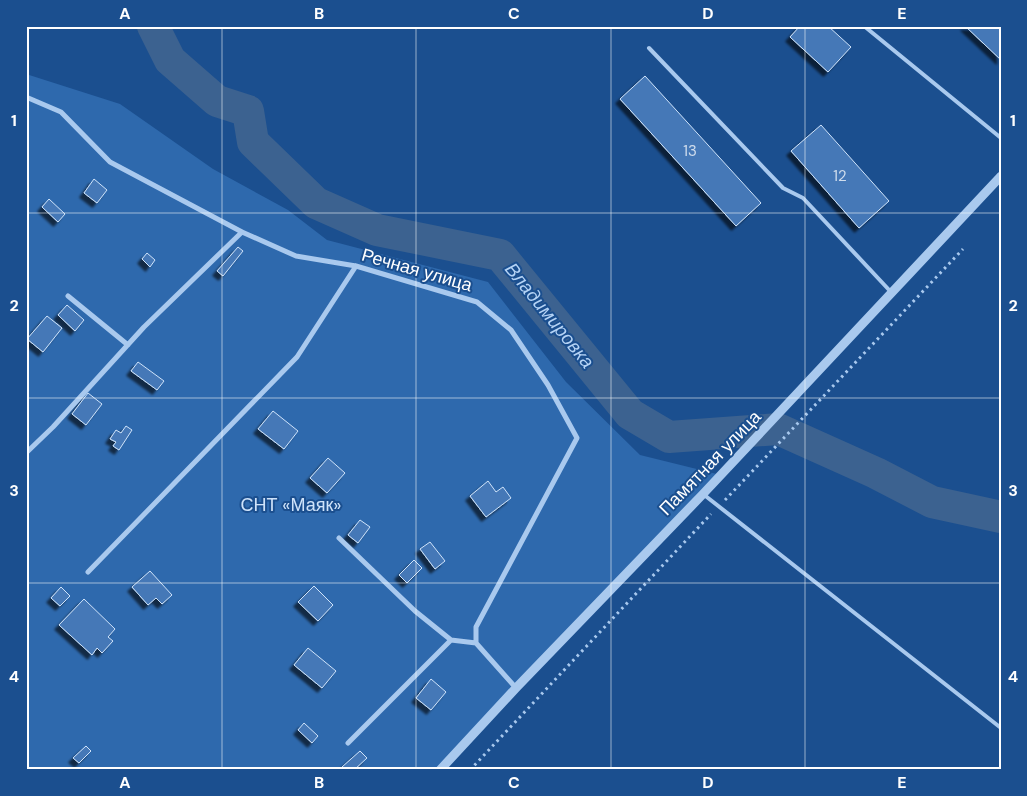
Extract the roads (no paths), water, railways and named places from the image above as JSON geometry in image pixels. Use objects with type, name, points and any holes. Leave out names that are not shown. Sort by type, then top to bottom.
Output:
[{"type":"street","name":"Речная улица","points":[[26,97],[61,112],[110,162],[242,232],[296,256],[356,266],[477,302],[511,330],[548,385],[577,438],[476,626],[476,643]]},
{"type":"street","name":"Памятная улица","points":[[440,770],[516,688],[745,450],[1001,176]]},
{"type":"street","points":[[26,453],[53,427],[128,345],[242,232]]},
{"type":"street","points":[[88,572],[297,357],[356,266]]},
{"type":"street","points":[[68,296],[128,345]]},
{"type":"street","points":[[339,538],[415,611],[451,640],[476,643],[516,688]]},
{"type":"street","points":[[348,743],[451,640]]},
{"type":"lane","points":[[864,26],[1001,138]]},
{"type":"lane","points":[[649,48],[783,188],[803,198],[892,293]]},
{"type":"lane","points":[[703,494],[1001,728]]},
{"type":"waterway","name":"Владимировка","points":[[153,26],[170,60],[217,101],[248,111],[253,142],[316,203],[377,230],[500,255],[630,414],[669,437],[778,429],[876,473],[932,502],[1001,517]]},
{"type":"park label","name":"СНТ «Маяк»","points":[[291,505]]}]
